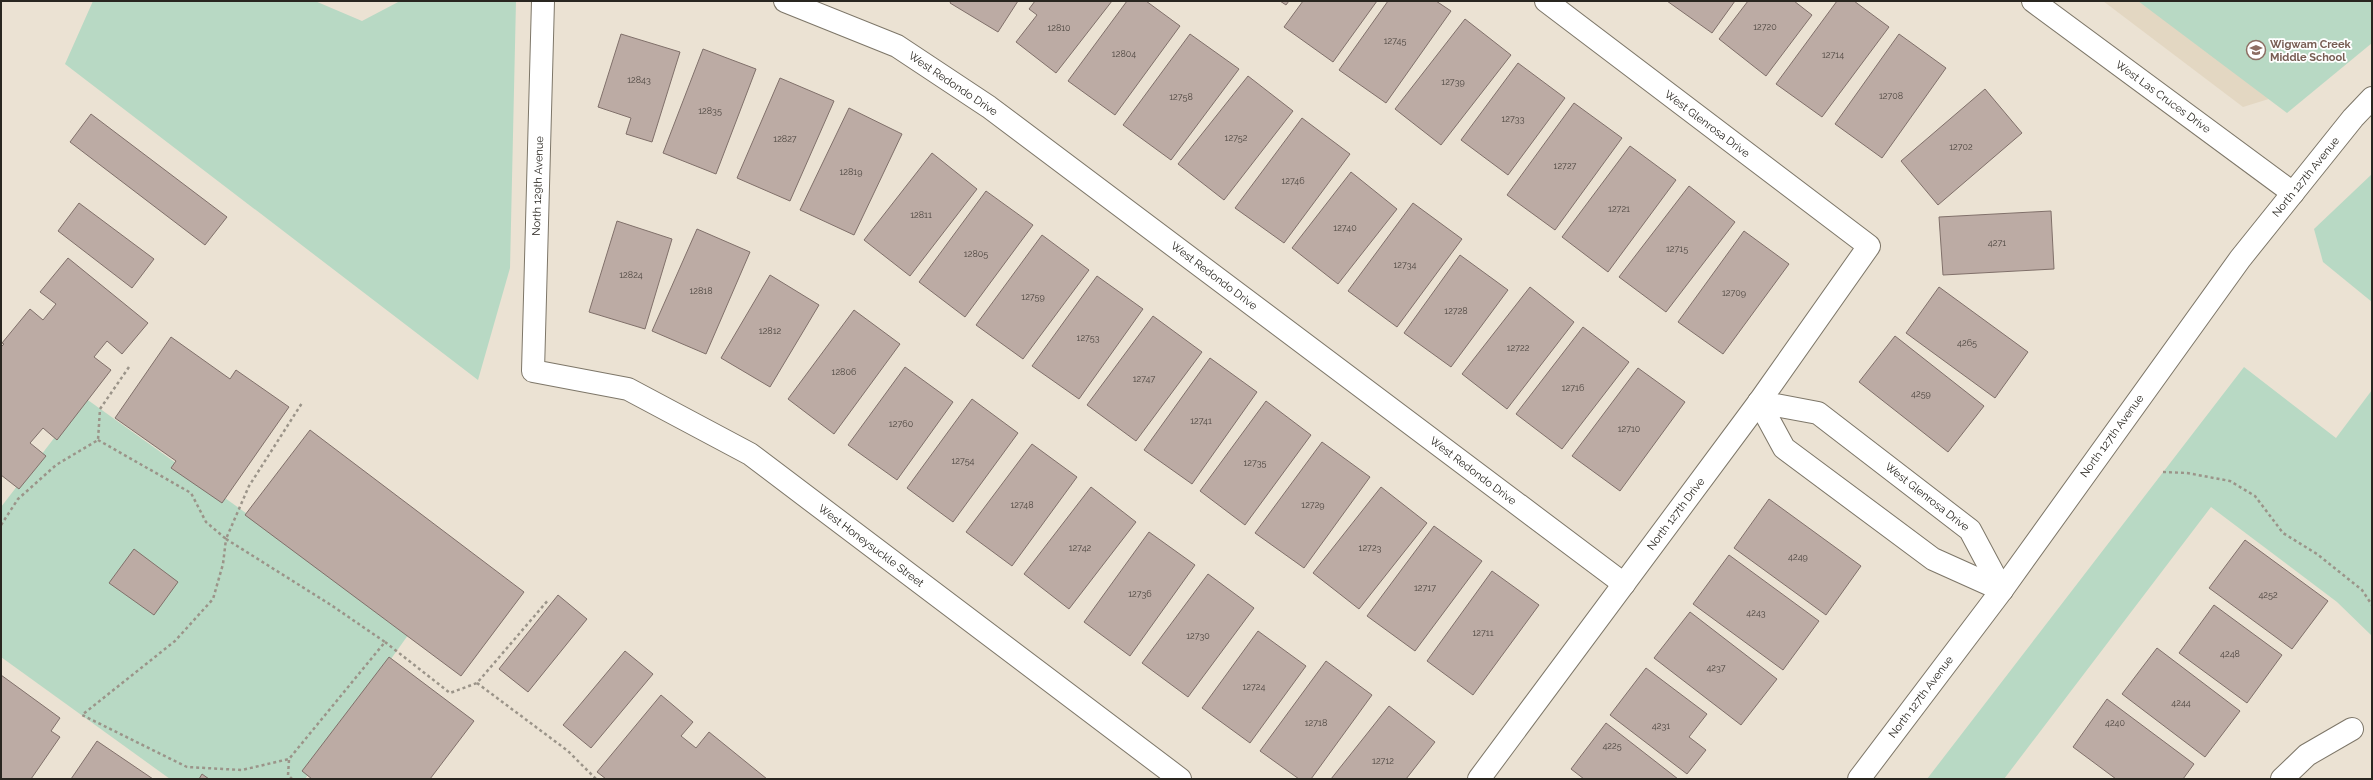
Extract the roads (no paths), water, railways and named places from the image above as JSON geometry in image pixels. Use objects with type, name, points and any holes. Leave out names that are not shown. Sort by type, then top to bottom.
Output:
[{"type":"street","name":"North 129th Avenue","points":[[534,371],[543,1]]},
{"type":"street","name":"West Redondo Drive","points":[[785,1],[897,46],[988,107],[1624,584]]},
{"type":"street","name":"West Glenrosa Drive","points":[[1546,1],[1869,246]]},
{"type":"street","name":"West Las Cruces Drive","points":[[2033,1],[2293,193]]},
{"type":"street","name":"North 127th Avenue","points":[[1859,779],[2002,590],[2240,259],[2353,118],[2372,98]]},
{"type":"street","name":"North 127th Drive","points":[[1479,779],[1759,402],[1869,246]]},
{"type":"street","name":"West Honeysuckle Street","points":[[534,371],[628,389],[750,454],[1180,779]]},
{"type":"street","name":"West Glenrosa Drive","points":[[1759,402],[1818,413],[1964,525],[1970,530],[2002,590]]},
{"type":"street","points":[[1759,402],[1784,448],[1933,560],[2002,590]]},
{"type":"street","points":[[2282,779],[2307,755],[2352,729]]},
{"type":"place","name":"Wigwam Creek Middle School","points":[[2256,50]]}]
